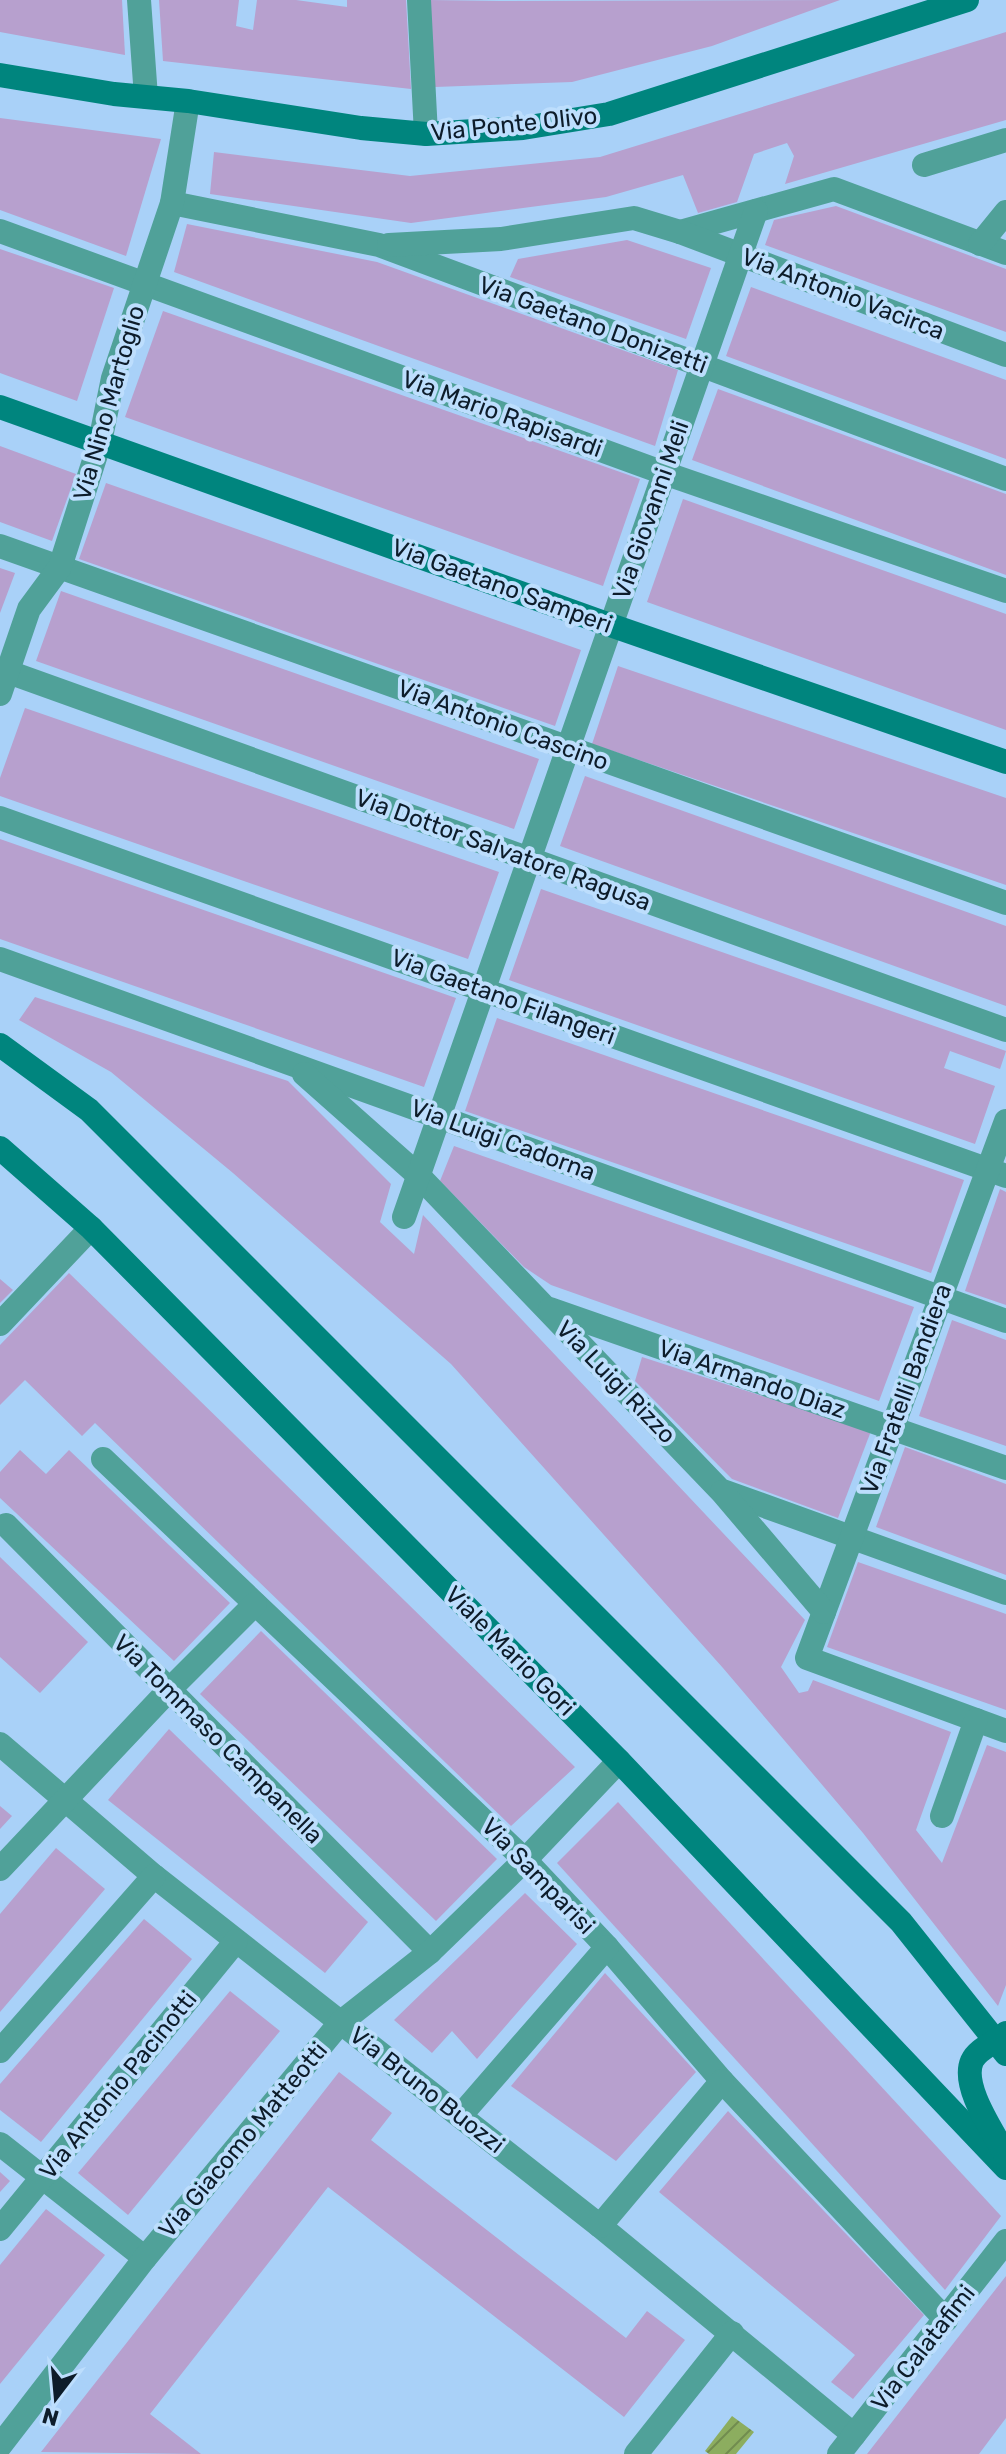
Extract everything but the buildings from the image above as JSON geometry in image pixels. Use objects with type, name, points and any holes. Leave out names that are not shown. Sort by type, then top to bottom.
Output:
[{"type":"street","points":[[139,0],[146,97]]},
{"type":"street","points":[[419,0],[426,134]]},
{"type":"street","name":"Via Ponte Olivo","points":[[0,75],[361,128],[426,134],[523,128],[609,114],[967,0]]},
{"type":"street","name":"Via Nino Martoglio","points":[[3,679],[29,609],[60,567],[100,442],[113,378],[172,203],[188,101]]},
{"type":"street","points":[[924,165],[1006,140]]},
{"type":"street","points":[[680,232],[834,189],[1006,253]]},
{"type":"street","name":"Via Gaetano Donizetti","points":[[172,203],[379,245],[1006,479]]},
{"type":"street","name":"Via Giovanni Meli","points":[[404,1217],[756,211]]},
{"type":"street","points":[[980,244],[1006,212]]},
{"type":"street","name":"Via Antonio Vacirca","points":[[379,245],[501,239],[634,218],[680,232],[1006,355]]},
{"type":"street","name":"Via Mario Rapisardi","points":[[0,231],[664,473],[1006,591]]},
{"type":"street","name":"Via Gaetano Samperi","points":[[0,407],[610,625],[1006,762]]},
{"type":"street","name":"Via Antonio Cascino","points":[[0,546],[1006,903]]},
{"type":"street","name":"Via Dottor Salvatore Ragusa","points":[[3,679],[529,859],[1006,1030]]},
{"type":"street","name":"Via Gaetano Filangeri","points":[[0,818],[997,1173]]},
{"type":"street","name":"Via Luigi Cadorna","points":[[0,959],[1006,1321]]},
{"type":"street","points":[[0,1045],[89,1110],[901,1922],[1003,2043],[980,2051],[972,2062],[968,2082],[1006,2157]]},
{"type":"street","name":"Via Luigi Rizzo","points":[[293,1064],[418,1175],[720,1490],[1006,1593]]},
{"type":"street","name":"Via Fratelli Bandiera","points":[[976,1720],[807,1658],[941,1297],[997,1173],[1006,1121]]},
{"type":"street","name":"Viale Mario Gori","points":[[0,1148],[91,1228],[619,1761],[1006,2168]]},
{"type":"street","points":[[0,1324],[91,1228]]},
{"type":"street","name":"Via Armando Diaz","points":[[544,1307],[1006,1468]]},
{"type":"street","name":"Via Samparisi","points":[[103,1459],[525,1860],[607,1947],[722,2081],[946,2320]]},
{"type":"street","points":[[720,1490],[824,1612]]},
{"type":"street","name":"Via Tommaso Campanella","points":[[6,1525],[430,1952]]},
{"type":"street","points":[[0,1869],[255,1604]]},
{"type":"street","points":[[942,1816],[976,1720],[1006,1731]]},
{"type":"street","name":"Via Bruno Buozzi","points":[[0,1744],[154,1876],[461,2115],[732,2333],[847,2444]]},
{"type":"street","name":"Via Giacomo Matteotti","points":[[0,2446],[145,2258],[340,2023],[430,1952],[525,1860],[619,1761]]},
{"type":"street","points":[[0,2051],[154,1876]]},
{"type":"street","name":"Via Antonio Pacinotti","points":[[0,2229],[236,1941]]},
{"type":"street","points":[[461,2115],[607,1947]]},
{"type":"street","points":[[600,2226],[722,2081]]},
{"type":"street","points":[[0,2144],[145,2258]]},
{"type":"street","name":"Via Calatafimi","points":[[847,2444],[1006,2241]]},
{"type":"street","points":[[636,2454],[732,2333]]},
{"type":"green space","points":[[732,2416],[754,2432],[736,2454],[709,2454],[705,2451]]}]
